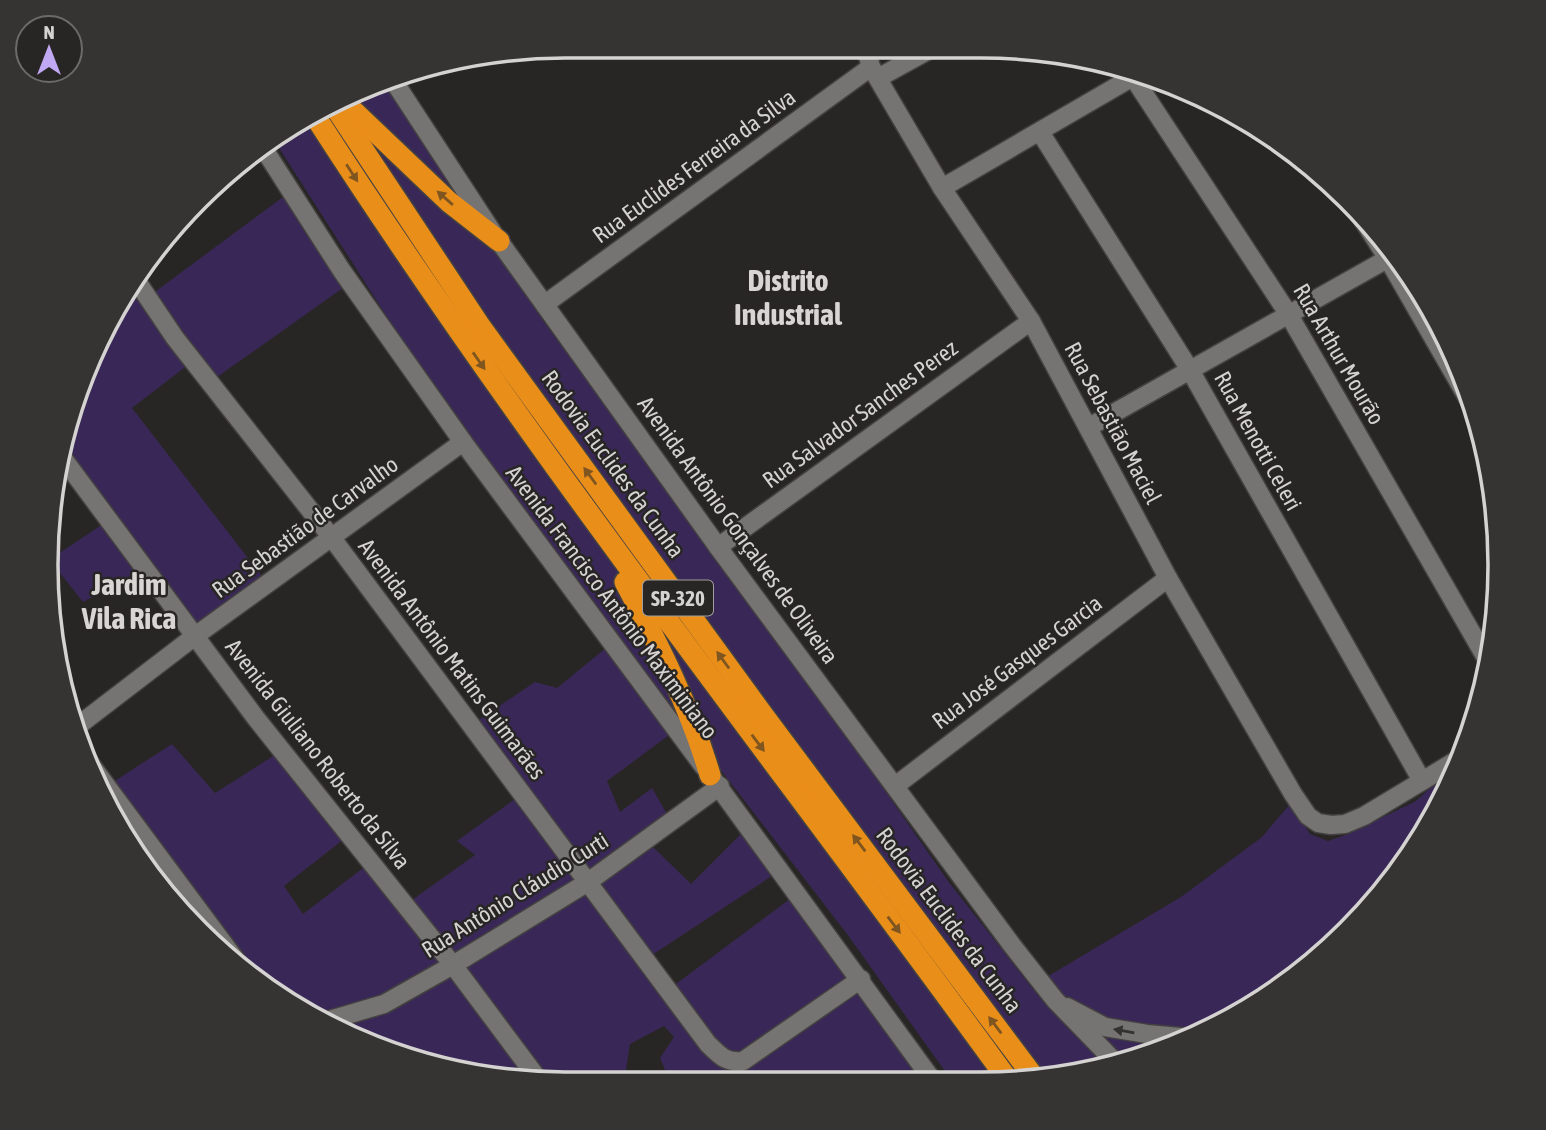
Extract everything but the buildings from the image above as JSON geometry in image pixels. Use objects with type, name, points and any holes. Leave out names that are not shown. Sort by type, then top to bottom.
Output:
[{"type":"highway","points":[[348,107],[449,202],[499,241]]},
{"type":"highway","name":"Rodovia Euclides da Cunha","points":[[338,112],[480,326],[763,715],[1028,1070]]},
{"type":"highway","name":"Rodovia Euclides da Cunha","points":[[319,122],[392,236],[606,538],[1002,1071]]},
{"type":"highway","points":[[606,538],[622,577],[657,642],[715,780]]},
{"type":"street","name":"Rua Sebastião Maciel","points":[[869,58],[875,73],[942,188],[1031,321],[1168,578],[1308,816],[1318,823],[1331,825],[1354,820],[1422,781]]},
{"type":"street","name":"Rua Euclides Ferreira da Silva","points":[[545,304],[875,73],[909,58]]},
{"type":"street","points":[[942,188],[1128,80]]},
{"type":"street","name":"Rua Arthur Mourão","points":[[1142,84],[1289,315],[1481,649]]},
{"type":"street","name":"Avenida Antônio Gonçalves de Oliveira","points":[[397,87],[499,241],[718,547],[1055,1000],[1109,1056]]},
{"type":"street","name":"Rua Menotti Celeri","points":[[1040,132],[1190,370],[1422,781]]},
{"type":"street","name":"Avenida Francisco Antônio Maximiniano","points":[[267,155],[342,271],[463,442],[715,780],[927,1072]]},
{"type":"street","points":[[1089,427],[1386,260]]},
{"type":"street","name":"Avenida Antônio Matins Guimarães","points":[[141,287],[175,338],[332,538],[722,1059],[743,1061],[861,979]]},
{"type":"street","name":"Rua Salvador Sanches Perez","points":[[718,547],[1031,321]]},
{"type":"street","name":"Rua Sebastião de Carvalho","points":[[83,722],[195,636],[463,442]]},
{"type":"street","name":"Avenida Giuliano Roberto da Silva","points":[[67,464],[255,717],[453,965],[532,1071]]},
{"type":"street","name":"Rua José Gasques Garcia","points":[[895,786],[1168,578]]},
{"type":"street","points":[[1422,781],[1447,766]]},
{"type":"street","name":"Rua Antônio Cláudio Curti","points":[[338,1018],[384,1004],[588,882],[715,780]]},
{"type":"street","points":[[112,792],[215,932]]},
{"type":"street","name":"Avenida Antônio Gonçalves de Oliveira","points":[[1055,1000],[1105,1027],[1169,1036]]},
{"type":"shaded area","points":[[388,90],[544,322],[853,745],[948,881],[1044,1003],[1098,1059],[1014,1071],[946,1072],[847,934],[678,718],[421,370],[278,147],[341,110]]},
{"type":"shaded area","points":[[291,191],[350,283],[210,382],[193,361],[132,408],[268,584],[195,636],[145,569],[83,602],[58,571],[58,554],[109,520],[67,464],[85,402],[110,341],[141,287],[148,297]]},
{"type":"shaded area","points":[[612,643],[676,730],[607,781],[620,812],[652,788],[671,821],[646,840],[691,884],[749,826],[781,870],[646,959],[668,990],[798,893],[927,1072],[666,1072],[660,1058],[674,1037],[664,1026],[630,1044],[626,1072],[499,1068],[466,1063],[402,1045],[371,1034],[311,1004],[256,967],[215,932],[108,785],[172,744],[215,793],[281,751],[349,835],[284,886],[303,914],[371,862],[405,905],[475,855],[457,841],[522,794],[471,725],[535,682],[557,688]]},
{"type":"shaded area","points":[[1441,778],[1403,847],[1340,924],[1263,987],[1205,1020],[1175,1034],[1115,1054],[1045,978],[1181,897],[1262,837],[1291,803],[1310,834],[1328,841],[1416,801]]},
{"type":"district","name":"Distrito Industrial","points":[[788,297]]},
{"type":"district","name":"Jardim Vila Rica","points":[[129,601]]}]
